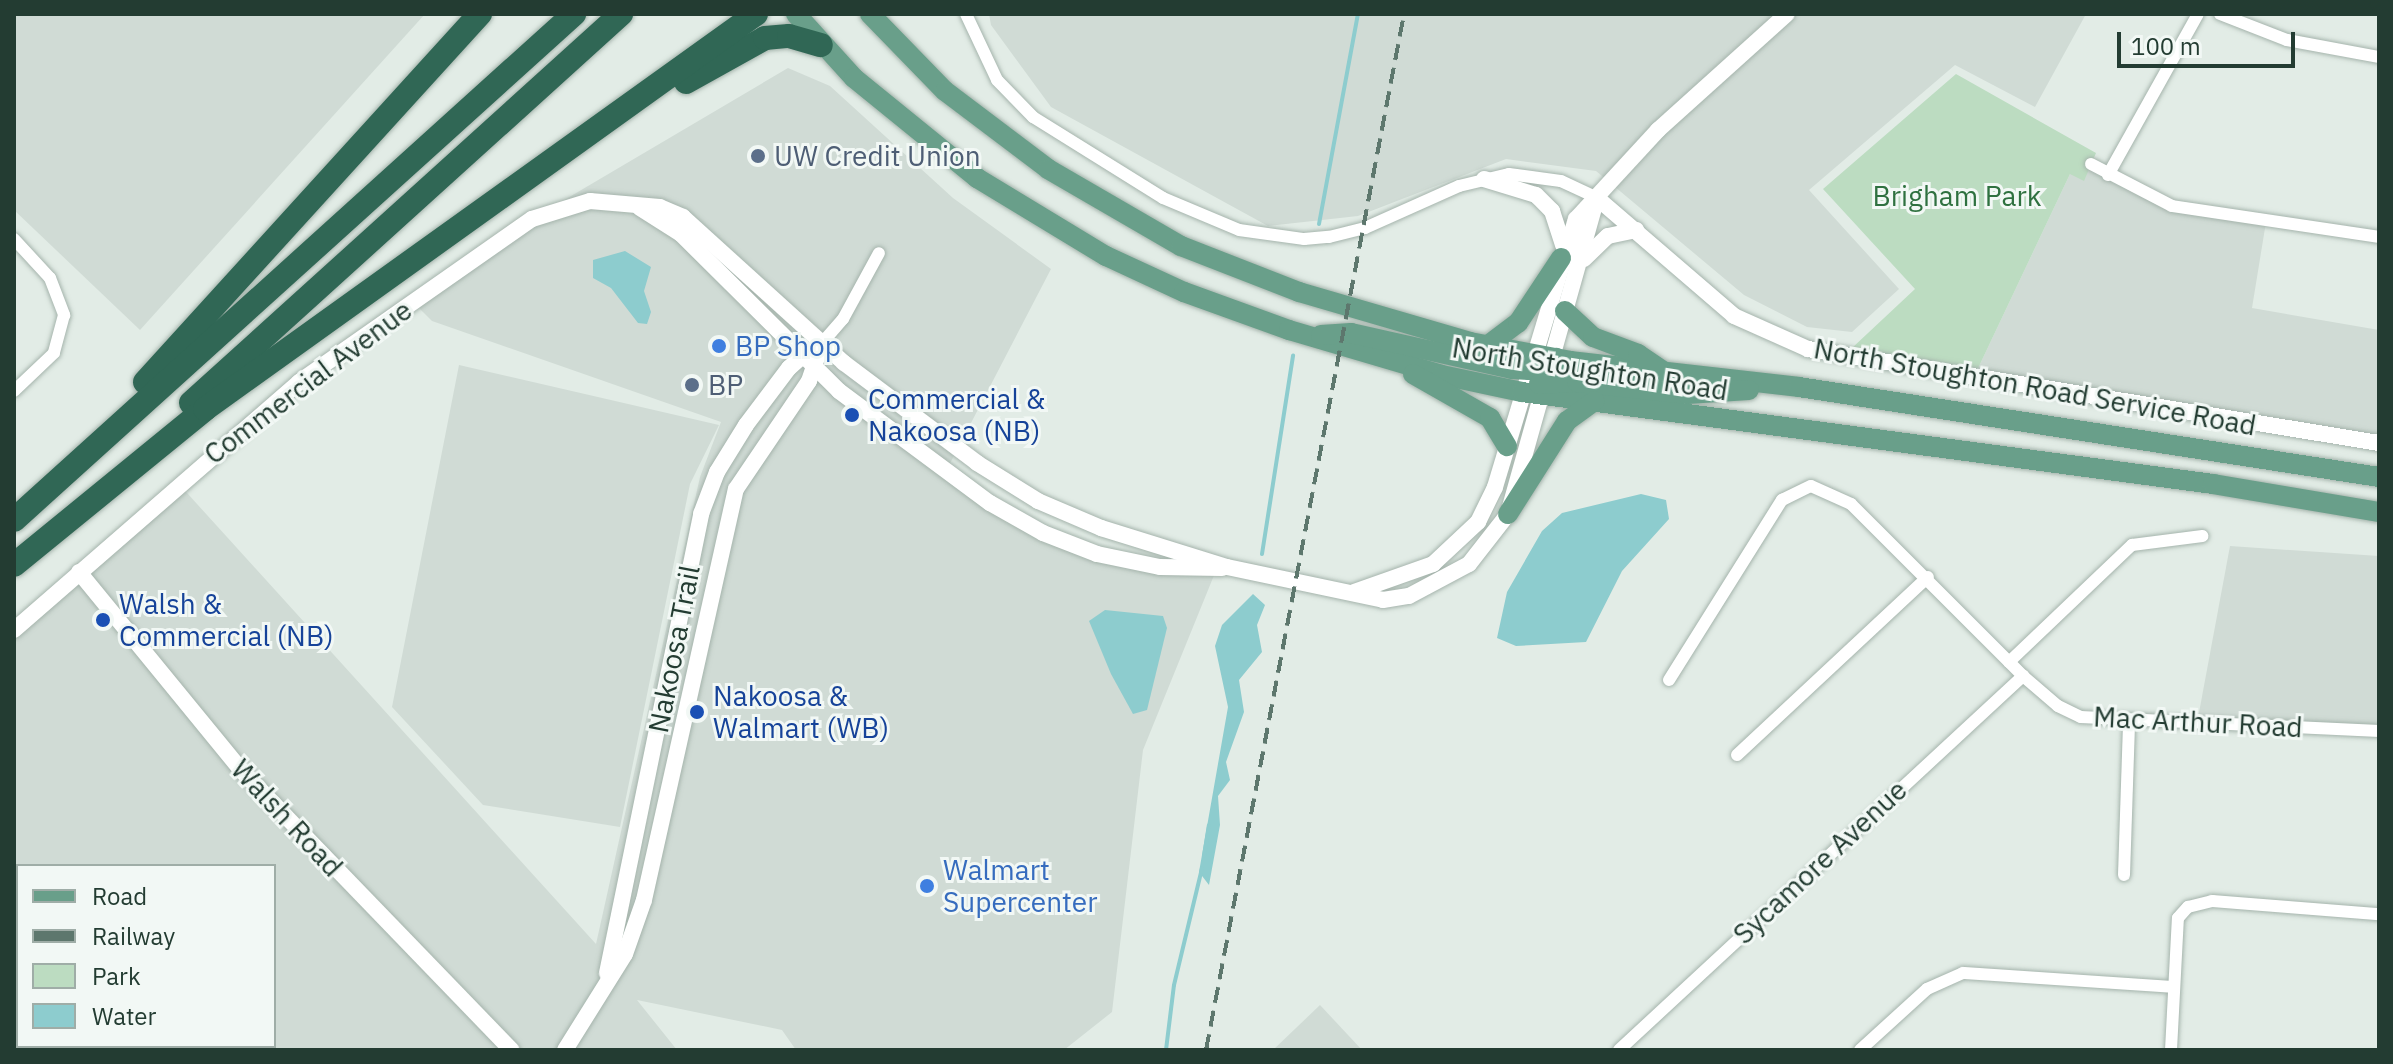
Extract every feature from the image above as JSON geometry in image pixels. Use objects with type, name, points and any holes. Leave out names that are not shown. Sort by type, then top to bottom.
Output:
[{"type":"highway","points":[[14,518],[193,333],[480,14]]},
{"type":"highway","points":[[14,518],[574,14]]},
{"type":"highway","points":[[14,564],[621,14]]},
{"type":"highway","points":[[14,564],[205,409],[756,14]]},
{"type":"highway","points":[[573,147],[756,41],[789,36],[821,45]]},
{"type":"main road","name":"North Stoughton Road","points":[[796,14],[821,45],[922,137],[1053,227],[1184,292],[1309,336],[1388,360],[1595,401],[2379,512]]},
{"type":"main road","name":"North Stoughton Road","points":[[870,14],[945,91],[1010,143],[1181,246],[1282,287],[1487,346],[1531,362]]},
{"type":"main road","points":[[1487,346],[1518,323],[1567,259]]},
{"type":"main road","points":[[1565,311],[1593,337],[1638,354],[1669,375]]},
{"type":"main road","points":[[1309,336],[1351,333],[1531,362],[1556,358]]},
{"type":"main road","name":"North Stoughton Road","points":[[1556,358],[1669,375],[1777,385],[2379,477]]},
{"type":"main road","points":[[1388,360],[1490,418],[1507,446]]},
{"type":"main road","points":[[1537,389],[1701,394],[1777,385]]},
{"type":"main road","points":[[1508,514],[1567,421],[1595,401]]},
{"type":"street","points":[[966,14],[988,66],[1013,100],[1089,156],[1163,198],[1264,236],[1320,239],[1365,228],[1484,179],[1509,174],[1544,177],[1597,198]]},
{"type":"street","name":"Commercial Avenue","points":[[14,630],[261,411],[532,219],[582,202],[668,209],[694,224],[822,343],[977,463],[1038,501],[1101,528],[1227,567],[1383,600],[1452,578],[1485,549],[1508,514],[1537,389],[1531,362],[1567,259],[1576,219],[1658,130],[1787,14]]},
{"type":"street","points":[[2108,175],[2198,14]]},
{"type":"street","points":[[2220,14],[2287,40],[2379,57]]},
{"type":"street","points":[[2091,164],[2172,206],[2379,237]]},
{"type":"street","points":[[1484,179],[1521,187],[1547,204],[1563,235],[1567,259],[1608,236],[1636,230]]},
{"type":"street","name":"North Stoughton Road Service Road","points":[[1597,198],[1734,316],[1808,349],[2379,443]]},
{"type":"street","name":"Commercial Avenue","points":[[638,206],[681,234],[814,368],[945,473],[1043,533],[1132,562],[1227,567]]},
{"type":"street","points":[[14,239],[50,278],[64,315],[54,353],[14,391]]},
{"type":"street","name":"Nakoosa Trail","points":[[600,992],[631,873],[701,514],[717,472],[746,425],[801,356],[822,343],[843,319],[879,253]]},
{"type":"street","name":"Commercial Avenue","points":[[1352,592],[1414,573],[1451,553],[1485,509],[1507,446],[1556,358],[1565,311],[1567,259]]},
{"type":"street","name":"Nakoosa Trail","points":[[565,1050],[625,954],[644,900],[736,489],[814,368],[822,343]]},
{"type":"street","name":"Mac Arthur Road","points":[[1669,680],[1782,500],[1793,491],[1811,486],[1833,492],[1928,577],[2023,676],[2058,706],[2081,717],[2379,731]]},
{"type":"street","points":[[2009,662],[2132,545],[2202,536]]},
{"type":"street","name":"Walsh Road","points":[[79,572],[242,771],[511,1050]]},
{"type":"street","points":[[1737,755],[1928,577]]},
{"type":"street","name":"Sycamore Avenue","points":[[1619,1050],[2023,676]]},
{"type":"street","points":[[2124,875],[2129,721]]},
{"type":"street","points":[[2171,1050],[2178,918],[2188,907],[2212,901],[2379,914]]},
{"type":"street","points":[[1860,1050],[1927,989],[1963,973],[2174,987]]},
{"type":"shaded area","points":[[14,14],[425,14],[140,330],[14,210]]},
{"type":"shaded area","points":[[989,14],[2086,14],[2035,107],[1955,65],[1809,190],[1899,289],[1852,332],[1807,327],[1744,295],[1596,171],[1506,159],[1358,216],[1268,226],[1051,107],[991,25]]},
{"type":"shaded area","points":[[788,68],[830,86],[953,198],[1051,269],[945,473],[1070,545],[1217,568],[1143,750],[1112,1012],[1064,1050],[796,1050],[782,1030],[637,1000],[677,1050],[106,1050],[104,1048],[276,1048],[276,864],[16,864],[16,948],[14,946],[14,630],[178,483],[596,944],[700,477],[721,422],[432,321],[413,302],[532,219]]},
{"type":"shaded area","points":[[2091,165],[2163,203],[2266,222],[2252,308],[2379,330],[2379,443],[1973,379],[2070,174]]},
{"type":"shaded area","points":[[459,365],[719,425],[690,484],[620,827],[483,805],[392,707]]},
{"type":"shaded area","points":[[2230,546],[2379,556],[2379,726],[2198,718]]},
{"type":"shaded area","points":[[1320,1005],[1362,1050],[1273,1050]]},
{"type":"green space","name":"Brigham Park","points":[[1956,74],[2096,153],[2084,181],[2070,174],[1973,379],[1852,348],[1915,289],[1823,189]]},
{"type":"water","points":[[625,251],[651,267],[644,291],[651,312],[647,324],[638,323],[611,288],[593,278],[593,260]]},
{"type":"water","points":[[1641,494],[1666,500],[1669,519],[1622,571],[1586,642],[1516,646],[1497,638],[1507,592],[1542,531],[1562,513]]},
{"type":"water","points":[[1253,594],[1265,605],[1257,625],[1262,652],[1239,680],[1244,712],[1226,762],[1230,780],[1218,796],[1220,825],[1209,885],[1199,872],[1228,707],[1215,646],[1222,625]]},
{"type":"water","points":[[1105,610],[1163,616],[1167,628],[1147,710],[1133,714],[1111,674],[1089,621]]},
{"type":"waterway","points":[[1319,224],[1358,14]]},
{"type":"waterway","points":[[1262,554],[1293,355]]},
{"type":"waterway","points":[[1204,856],[1209,825]]},
{"type":"waterway","points":[[1166,1050],[1174,985],[1202,868]]},
{"type":"railway","points":[[1206,1050],[1404,14]]},
{"type":"place","name":"UW Credit Union","points":[[758,156]]},
{"type":"place","name":"BP Shop","points":[[719,346]]},
{"type":"place","name":"BP","points":[[692,385]]},
{"type":"place","name":"Commercial & Nakoosa (NB)","points":[[852,415]]},
{"type":"place","name":"Walsh & Commercial (NB)","points":[[103,620]]},
{"type":"place","name":"Nakoosa & Walmart (WB)","points":[[697,712]]},
{"type":"place","name":"Walmart Supercenter","points":[[927,886]]}]
